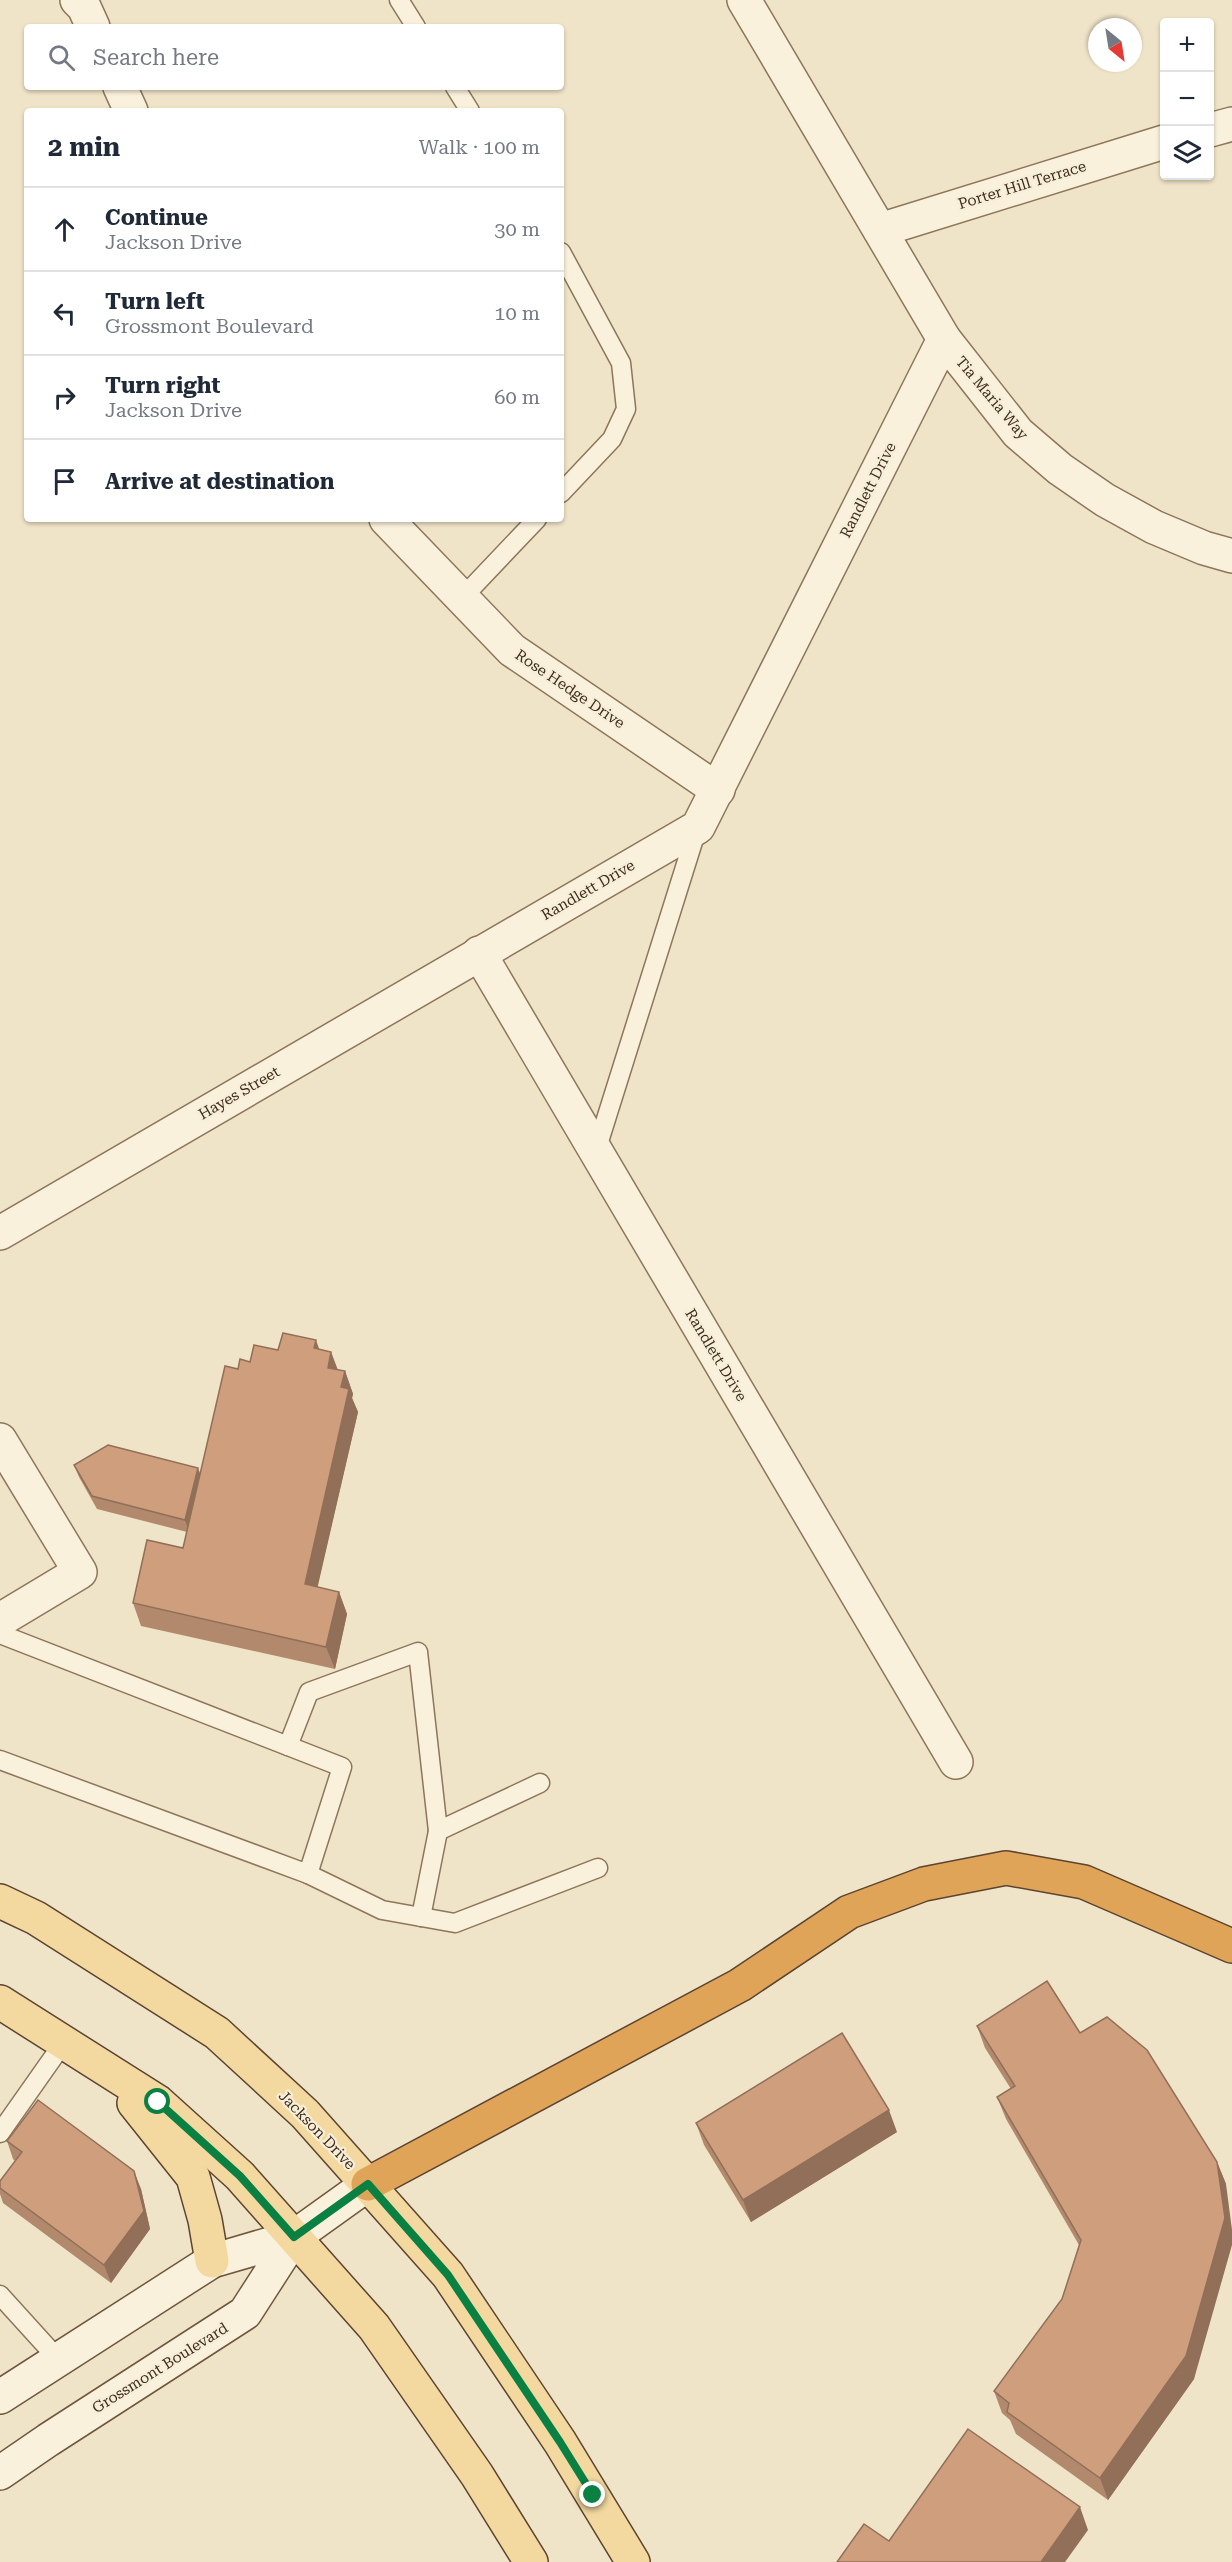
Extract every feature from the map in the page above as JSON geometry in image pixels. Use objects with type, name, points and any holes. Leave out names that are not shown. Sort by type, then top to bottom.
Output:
[{"type":"highway","points":[[368,2184],[740,1985],[849,1912],[924,1884],[1006,1868],[1084,1882],[1232,1946]]},
{"type":"main road","name":"Jackson Drive","points":[[0,1901],[36,1918],[217,2033],[305,2114],[448,2275],[560,2442],[633,2562]]},
{"type":"main road","points":[[0,2002],[158,2102],[240,2176],[374,2327],[477,2475],[531,2562]]},
{"type":"main road","points":[[93,2061],[148,2119],[193,2177],[205,2220],[212,2261]]},
{"type":"street","points":[[77,0],[84,7],[92,24]]},
{"type":"street","points":[[744,0],[944,339]]},
{"type":"street","points":[[121,90],[130,108]]},
{"type":"street","points":[[1214,129],[1232,124]]},
{"type":"street","name":"Porter Hill Terrace","points":[[880,230],[1160,143]]},
{"type":"street","name":"Tia Maria Way","points":[[944,339],[1018,433],[1060,469],[1105,500],[1154,527],[1204,548],[1232,556]]},
{"type":"street","name":"Randlett Drive","points":[[944,339],[698,826],[479,953],[956,1762]]},
{"type":"street","name":"Rose Hedge Drive","points":[[389,522],[512,650],[718,790]]},
{"type":"street","name":"Hayes Street","points":[[0,1233],[479,953]]},
{"type":"street","points":[[0,1440],[80,1572],[0,1620]]},
{"type":"street","name":"Grossmont Boulevard","points":[[0,2397],[212,2261],[294,2237],[368,2184]]},
{"type":"street","name":"Grossmont Boulevard","points":[[0,2473],[57,2433],[246,2313],[294,2237]]},
{"type":"lane","points":[[399,0],[414,24]]},
{"type":"lane","points":[[457,90],[468,108]]},
{"type":"lane","points":[[564,258],[621,363],[626,409],[612,439],[564,490]]},
{"type":"lane","points":[[462,598],[534,522]]},
{"type":"lane","points":[[596,1151],[698,826]]},
{"type":"lane","points":[[0,1634],[342,1767],[308,1874]]},
{"type":"lane","points":[[288,1746],[309,1692],[418,1652],[438,1831],[421,1917]]},
{"type":"lane","points":[[0,1760],[308,1874],[382,1910],[455,1923],[598,1868]]},
{"type":"lane","points":[[438,1831],[540,1783]]},
{"type":"lane","points":[[0,2133],[64,2042]]},
{"type":"lane","points":[[0,2295],[58,2359]]},
{"type":"building","points":[[283,1333],[316,1340],[314,1348],[331,1352],[328,1368],[345,1371],[341,1387],[349,1389],[305,1584],[339,1592],[326,1647],[133,1603],[147,1540],[183,1548],[225,1366],[238,1369],[240,1359],[250,1362],[254,1345],[278,1350]]},
{"type":"building","points":[[108,1445],[198,1468],[185,1520],[92,1496],[74,1465]]},
{"type":"building","points":[[1047,1981],[1080,2033],[1107,2017],[1147,2050],[1217,2162],[1225,2218],[1186,2356],[1100,2478],[1007,2412],[1009,2403],[994,2391],[1062,2299],[1081,2240],[997,2097],[1015,2086],[977,2026]]},
{"type":"building","points":[[842,2033],[889,2110],[743,2200],[696,2123]]},
{"type":"building","points":[[38,2100],[134,2171],[144,2211],[104,2265],[0,2188],[0,2181],[22,2152],[7,2141]]},
{"type":"building","points":[[968,2429],[1080,2507],[1041,2562],[837,2562],[864,2524],[889,2541]]},
{"type":"route","points":[[158,2102],[240,2176],[294,2237],[368,2184],[448,2275],[593,2495]]}]
